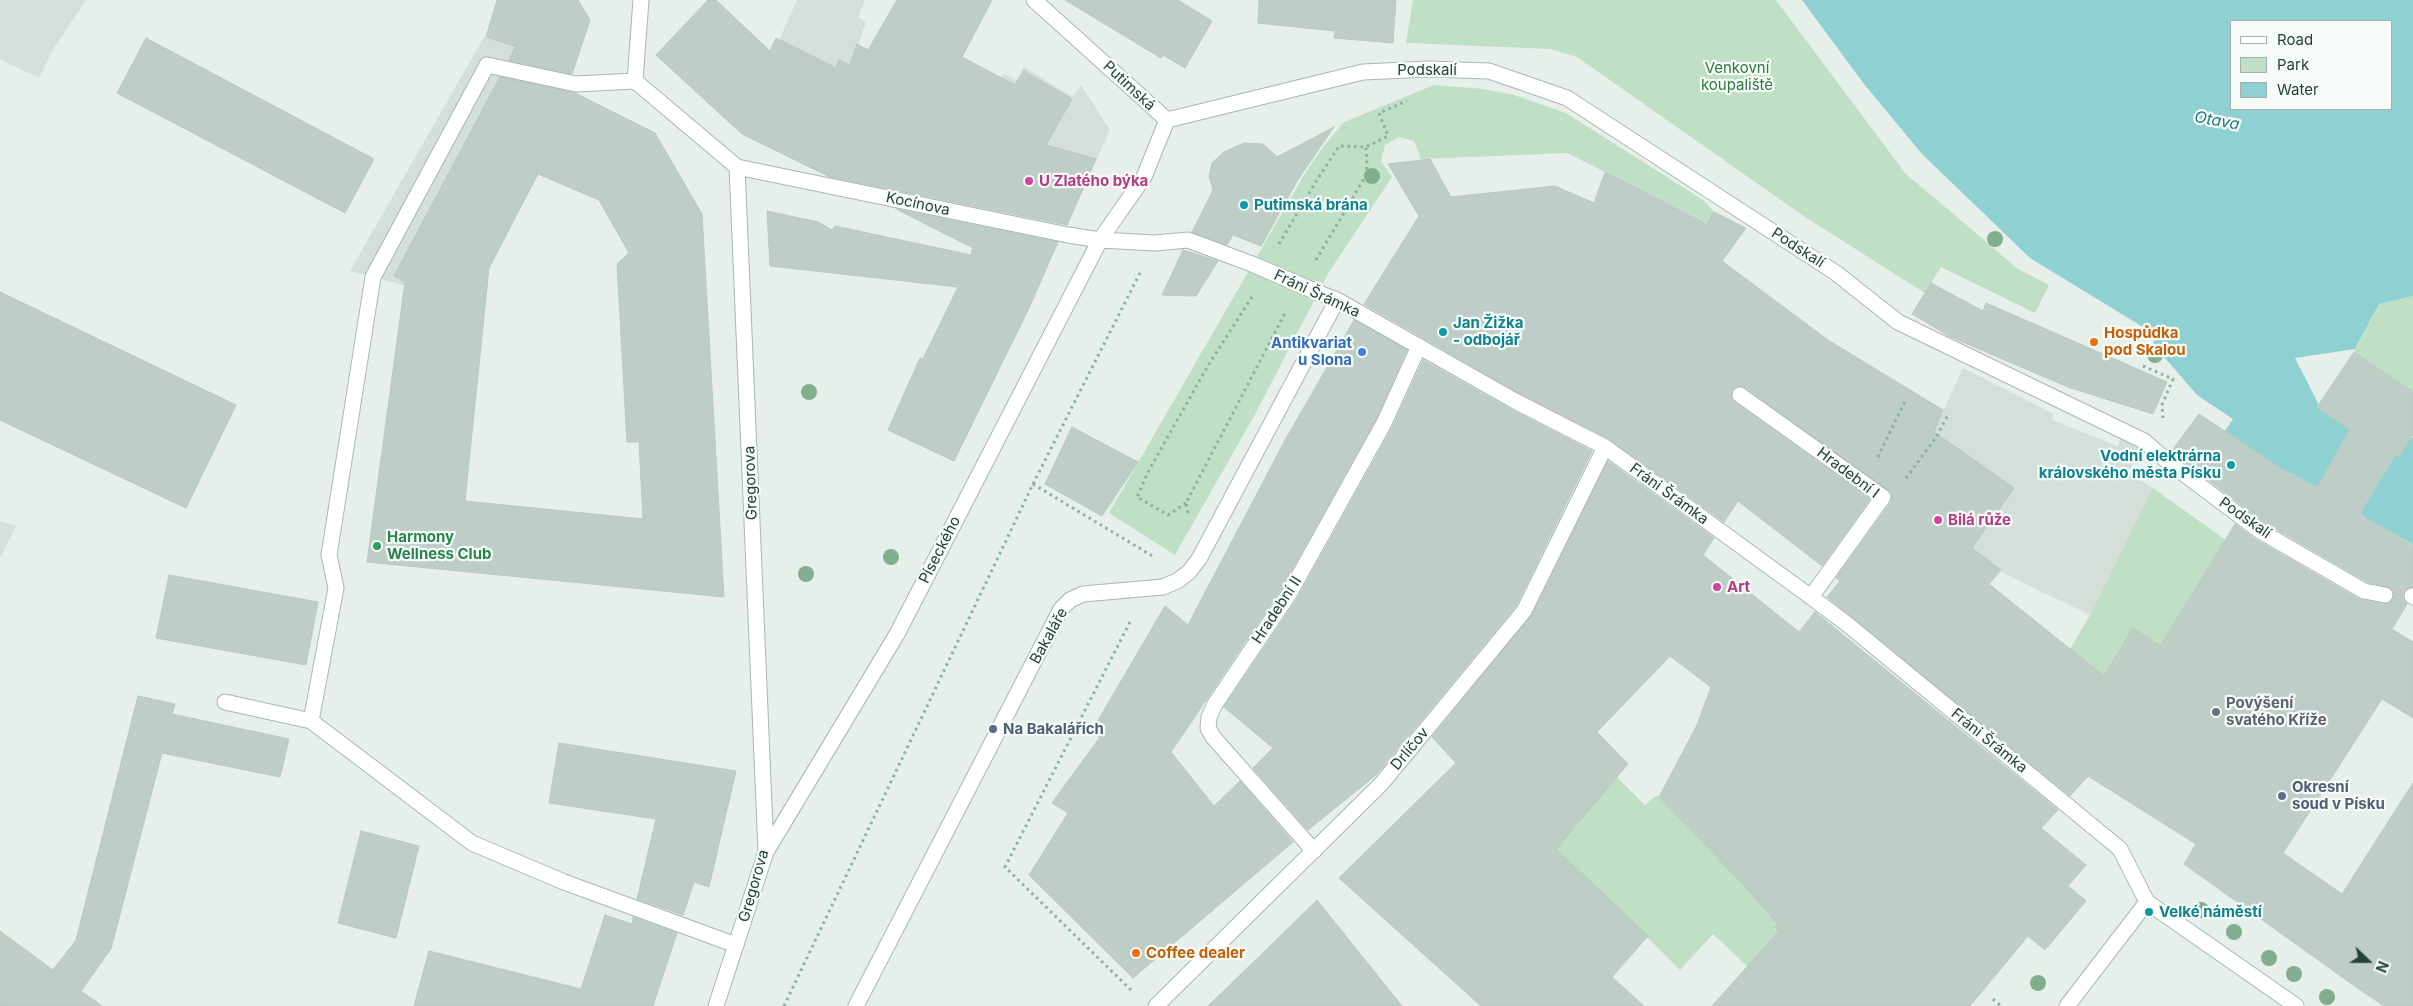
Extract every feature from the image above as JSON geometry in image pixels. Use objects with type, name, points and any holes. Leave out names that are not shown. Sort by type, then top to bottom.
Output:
[{"type":"street","points":[[635,81],[642,0]]},
{"type":"street","name":"Putimská","points":[[1034,0],[1166,120],[1144,177],[1100,240]]},
{"type":"street","points":[[311,722],[336,588],[329,555],[373,277],[487,65],[576,84],[635,81],[737,167]]},
{"type":"street","name":"Podskalí","points":[[1166,120],[1363,72],[1429,69],[1489,71],[1566,98],[1836,273],[1898,322],[2144,440],[2167,461],[2260,531],[2364,591],[2385,595]]},
{"type":"street","name":"Kocínova","points":[[737,167],[1100,240]]},
{"type":"street","name":"Gregorova","points":[[716,1006],[766,852],[737,167]]},
{"type":"street","name":"Fráni Šrámka","points":[[1100,240],[1155,243],[1188,240],[1252,264],[1336,300],[1516,401],[1605,447],[1847,624],[2120,849],[2147,902]]},
{"type":"street","name":"Píseckého","points":[[766,852],[897,634],[1100,240]]},
{"type":"street","name":"Bakaláře","points":[[856,1006],[1061,610],[1070,600],[1083,594],[1163,587],[1177,581],[1189,572],[1199,559],[1336,300]]},
{"type":"street","name":"Hradební Ⅱ","points":[[1314,851],[1213,737],[1208,728],[1209,717],[1215,704],[1289,594],[1384,423],[1419,346]]},
{"type":"street","name":"Hradební I","points":[[1740,395],[1883,498],[1811,597]]},
{"type":"street","name":"Drlíčov","points":[[1157,1006],[1381,784],[1524,611],[1605,447]]},
{"type":"street","points":[[225,702],[311,722],[472,843],[564,882],[736,945]]},
{"type":"street","points":[[2075,1003],[2147,902],[2296,1006]]},
{"type":"path","points":[[1277,248],[1339,146],[1366,147],[1388,136],[1379,113],[1412,99]]},
{"type":"path","points":[[1314,264],[1365,177],[1367,165],[1366,147]]},
{"type":"path","points":[[784,1006],[1033,484],[1155,243]]},
{"type":"path","points":[[1260,300],[1252,296],[1209,364],[1149,470],[1136,497],[1168,515],[1186,503],[1285,313],[1277,309]]},
{"type":"path","points":[[2143,366],[2173,379],[2162,405]]},
{"type":"path","points":[[1865,484],[1906,399]]},
{"type":"path","points":[[1883,498],[1896,492],[1936,436],[1949,413]]},
{"type":"path","points":[[1033,484],[1160,561]]},
{"type":"path","points":[[1147,589],[1005,867],[1126,987],[1157,1006]]},
{"type":"path","points":[[1993,1000],[2001,1006]]},
{"type":"shaded area","points":[[0,0],[86,0],[52,51],[39,78],[0,59]]},
{"type":"shaded area","points":[[797,0],[865,0],[858,17],[866,22],[816,170],[739,130]]},
{"type":"shaded area","points":[[484,37],[573,69],[564,90],[580,95],[560,138],[407,286],[350,271]]},
{"type":"shaded area","points":[[1024,67],[1073,97],[1081,85],[1110,130],[1067,225],[975,132],[1003,74],[1016,80]]},
{"type":"shaded area","points":[[1963,368],[2054,414],[2052,420],[2118,446],[2120,439],[2137,445],[2142,451],[2128,472],[2154,489],[2090,615],[1999,571],[1892,492],[1938,422]]},
{"type":"shaded area","points":[[0,521],[16,526],[0,558]]},
{"type":"green space","name":"Venkovní koupaliště","points":[[1413,0],[1776,0],[1905,173],[2018,269],[2049,285],[2035,313],[1941,267],[1925,293],[1805,217],[1577,57],[1551,49],[1406,43]]},
{"type":"green space","points":[[1434,85],[1484,89],[1514,95],[1566,113],[1703,200],[1714,212],[1707,223],[1567,153],[1421,159],[1414,141],[1399,137],[1385,145],[1381,161],[1392,177],[1329,272],[1253,418],[1175,555],[1109,513],[1304,175],[1323,147],[1344,122]]},
{"type":"green space","points":[[2413,296],[2413,392],[2354,352],[2379,304]]},
{"type":"green space","points":[[2153,488],[2227,541],[2213,559],[2160,646],[2133,629],[2098,685],[2065,658],[2090,615]]},
{"type":"green space","points":[[1590,751],[1645,805],[1657,795],[1780,922],[1775,928],[1793,943],[1761,979],[1713,934],[1680,970],[1647,937],[1570,885],[1538,805],[1570,832],[1588,811]]},
{"type":"water","name":"Otava","points":[[1802,0],[2413,0],[2413,296],[2379,304],[2355,349],[2295,358],[2318,403],[2317,407],[2350,429],[2317,488],[2291,473],[2290,475],[2225,431],[2233,419],[2197,395],[2153,344],[2156,335],[2030,258],[1922,154],[1864,84]]},
{"type":"water","points":[[2411,437],[2413,438],[2413,545],[2360,514],[2395,455],[2398,456]]},
{"type":"building","points":[[497,0],[578,0],[590,20],[572,74],[509,60],[515,47],[486,37]]},
{"type":"building","points":[[708,0],[716,0],[770,51],[776,38],[836,68],[839,60],[850,65],[857,44],[868,50],[897,0],[992,0],[962,57],[1015,85],[1024,71],[1072,99],[1046,145],[1096,159],[1067,225],[830,177],[742,134],[656,55]]},
{"type":"building","points":[[1065,0],[1178,0],[1212,21],[1185,68],[1163,55],[1161,58]]},
{"type":"building","points":[[1259,0],[1396,0],[1393,43],[1334,38],[1335,31],[1258,23]]},
{"type":"building","points":[[146,38],[374,159],[345,213],[117,93]]},
{"type":"building","points":[[500,77],[575,93],[655,133],[702,214],[724,597],[367,562],[405,282],[394,276]],"holes":[[[538,174],[599,200],[629,253],[617,264],[627,442],[639,442],[643,519],[465,501],[489,268]]]},
{"type":"building","name":"Putimská brána","points":[[1334,127],[1297,181],[1261,246],[1233,235],[1227,245],[1192,232],[1213,190],[1209,176],[1212,163],[1224,152],[1244,143],[1263,144],[1277,157]]},
{"type":"building","points":[[1430,159],[1451,197],[1555,186],[1594,203],[1605,172],[1707,224],[1714,212],[1746,228],[1722,261],[1828,340],[1943,410],[1934,432],[2014,488],[1972,548],[2001,570],[1989,584],[2104,676],[2133,628],[2160,646],[2235,524],[2255,539],[2359,599],[2383,604],[2392,601],[2394,592],[2391,588],[2367,582],[2265,523],[2171,452],[2199,414],[2282,469],[2317,488],[2350,430],[2317,407],[2354,352],[2413,392],[2413,435],[2398,457],[2394,455],[2360,514],[2413,546],[2413,587],[2406,589],[2403,593],[2403,599],[2407,604],[2392,629],[2413,642],[2413,718],[2382,699],[2283,853],[2342,894],[2413,783],[2413,1006],[2384,1006],[2356,987],[2184,864],[2196,844],[2088,776],[2070,796],[1827,597],[1840,581],[1836,578],[1891,502],[1892,494],[1745,387],[1737,386],[1732,390],[1731,398],[1735,403],[1870,499],[1822,566],[1738,501],[1724,522],[1609,439],[1519,393],[1364,304],[1419,216],[1388,164]]},
{"type":"building","points":[[896,209],[1058,242],[1029,308],[954,461],[888,430],[920,358],[923,359],[958,287],[770,266],[767,211],[818,222],[832,230],[835,226],[971,255],[973,248]]},
{"type":"building","points":[[1183,250],[1218,261],[1196,296],[1162,295]]},
{"type":"building","points":[[1931,283],[1983,311],[1986,303],[2167,382],[2153,414],[2068,387],[1951,337],[1912,314]]},
{"type":"building","points":[[0,292],[236,405],[186,508],[0,420]]},
{"type":"building","points":[[1354,320],[1407,350],[1376,419],[1281,589],[1171,752],[1214,806],[1240,781],[1293,842],[1133,978],[1029,875],[1068,813],[1052,803],[1100,737],[1092,733],[1165,606],[1188,625],[1284,442]]},
{"type":"building","points":[[1423,360],[1510,409],[1592,451],[1516,606],[1376,775],[1308,830],[1253,768],[1273,748],[1224,707],[1297,599],[1392,428]]},
{"type":"building","points":[[1072,427],[1138,462],[1102,516],[1045,484]]},
{"type":"building","points":[[1608,461],[1714,538],[1703,555],[1799,632],[1815,612],[2058,810],[2041,828],[2086,865],[2068,886],[2086,901],[2045,950],[2028,936],[1970,1006],[1712,1006],[1779,931],[1775,927],[1778,925],[1750,892],[1659,797],[1697,725],[1711,687],[1670,656],[1597,732],[1628,764],[1556,849],[1648,936],[1612,977],[1644,1006],[1481,1006],[1339,878],[1456,763],[1432,737],[1532,615]]},
{"type":"building","points":[[169,575],[318,602],[306,665],[156,638]]},
{"type":"building","points":[[138,696],[175,704],[172,714],[289,739],[280,777],[162,753],[111,949],[81,991],[102,1006],[0,1006],[0,931],[53,970],[76,940]]},
{"type":"building","points":[[559,743],[736,771],[709,887],[694,882],[683,915],[637,899],[656,819],[549,803]]},
{"type":"building","points":[[361,831],[419,846],[396,938],[338,923]]},
{"type":"building","points":[[1317,900],[1402,1006],[1208,1006],[1265,951]]},
{"type":"building","points":[[605,915],[632,924],[633,917],[677,933],[653,1006],[414,1006],[429,951],[581,989]]},
{"type":"tunnel","points":[[2385,595],[2412,596]]},
{"type":"place","name":"U Zlatého býka","points":[[1029,181]]},
{"type":"place","name":"Putimská brána","points":[[1244,205]]},
{"type":"place","name":"Jan Žižka - odbojář","points":[[1443,332]]},
{"type":"place","name":"Hospůdka pod Skalou","points":[[2094,342]]},
{"type":"place","name":"Antikvariat u Slona","points":[[1362,352]]},
{"type":"place","name":"Vodní elektrárna královského města Písku","points":[[2231,465]]},
{"type":"place","name":"Bilá růže","points":[[1938,520]]},
{"type":"place","name":"Harmony Wellness Club","points":[[377,546]]},
{"type":"place","name":"Art","points":[[1717,587]]},
{"type":"place","name":"Povýšení svatého Kříže","points":[[2216,712]]},
{"type":"place","name":"Na Bakalářích","points":[[993,729]]},
{"type":"place","name":"Okresní soud v Písku","points":[[2282,796]]},
{"type":"place","name":"Velké náměstí","points":[[2149,912]]},
{"type":"place","name":"Coffee dealer","points":[[1136,953]]}]
